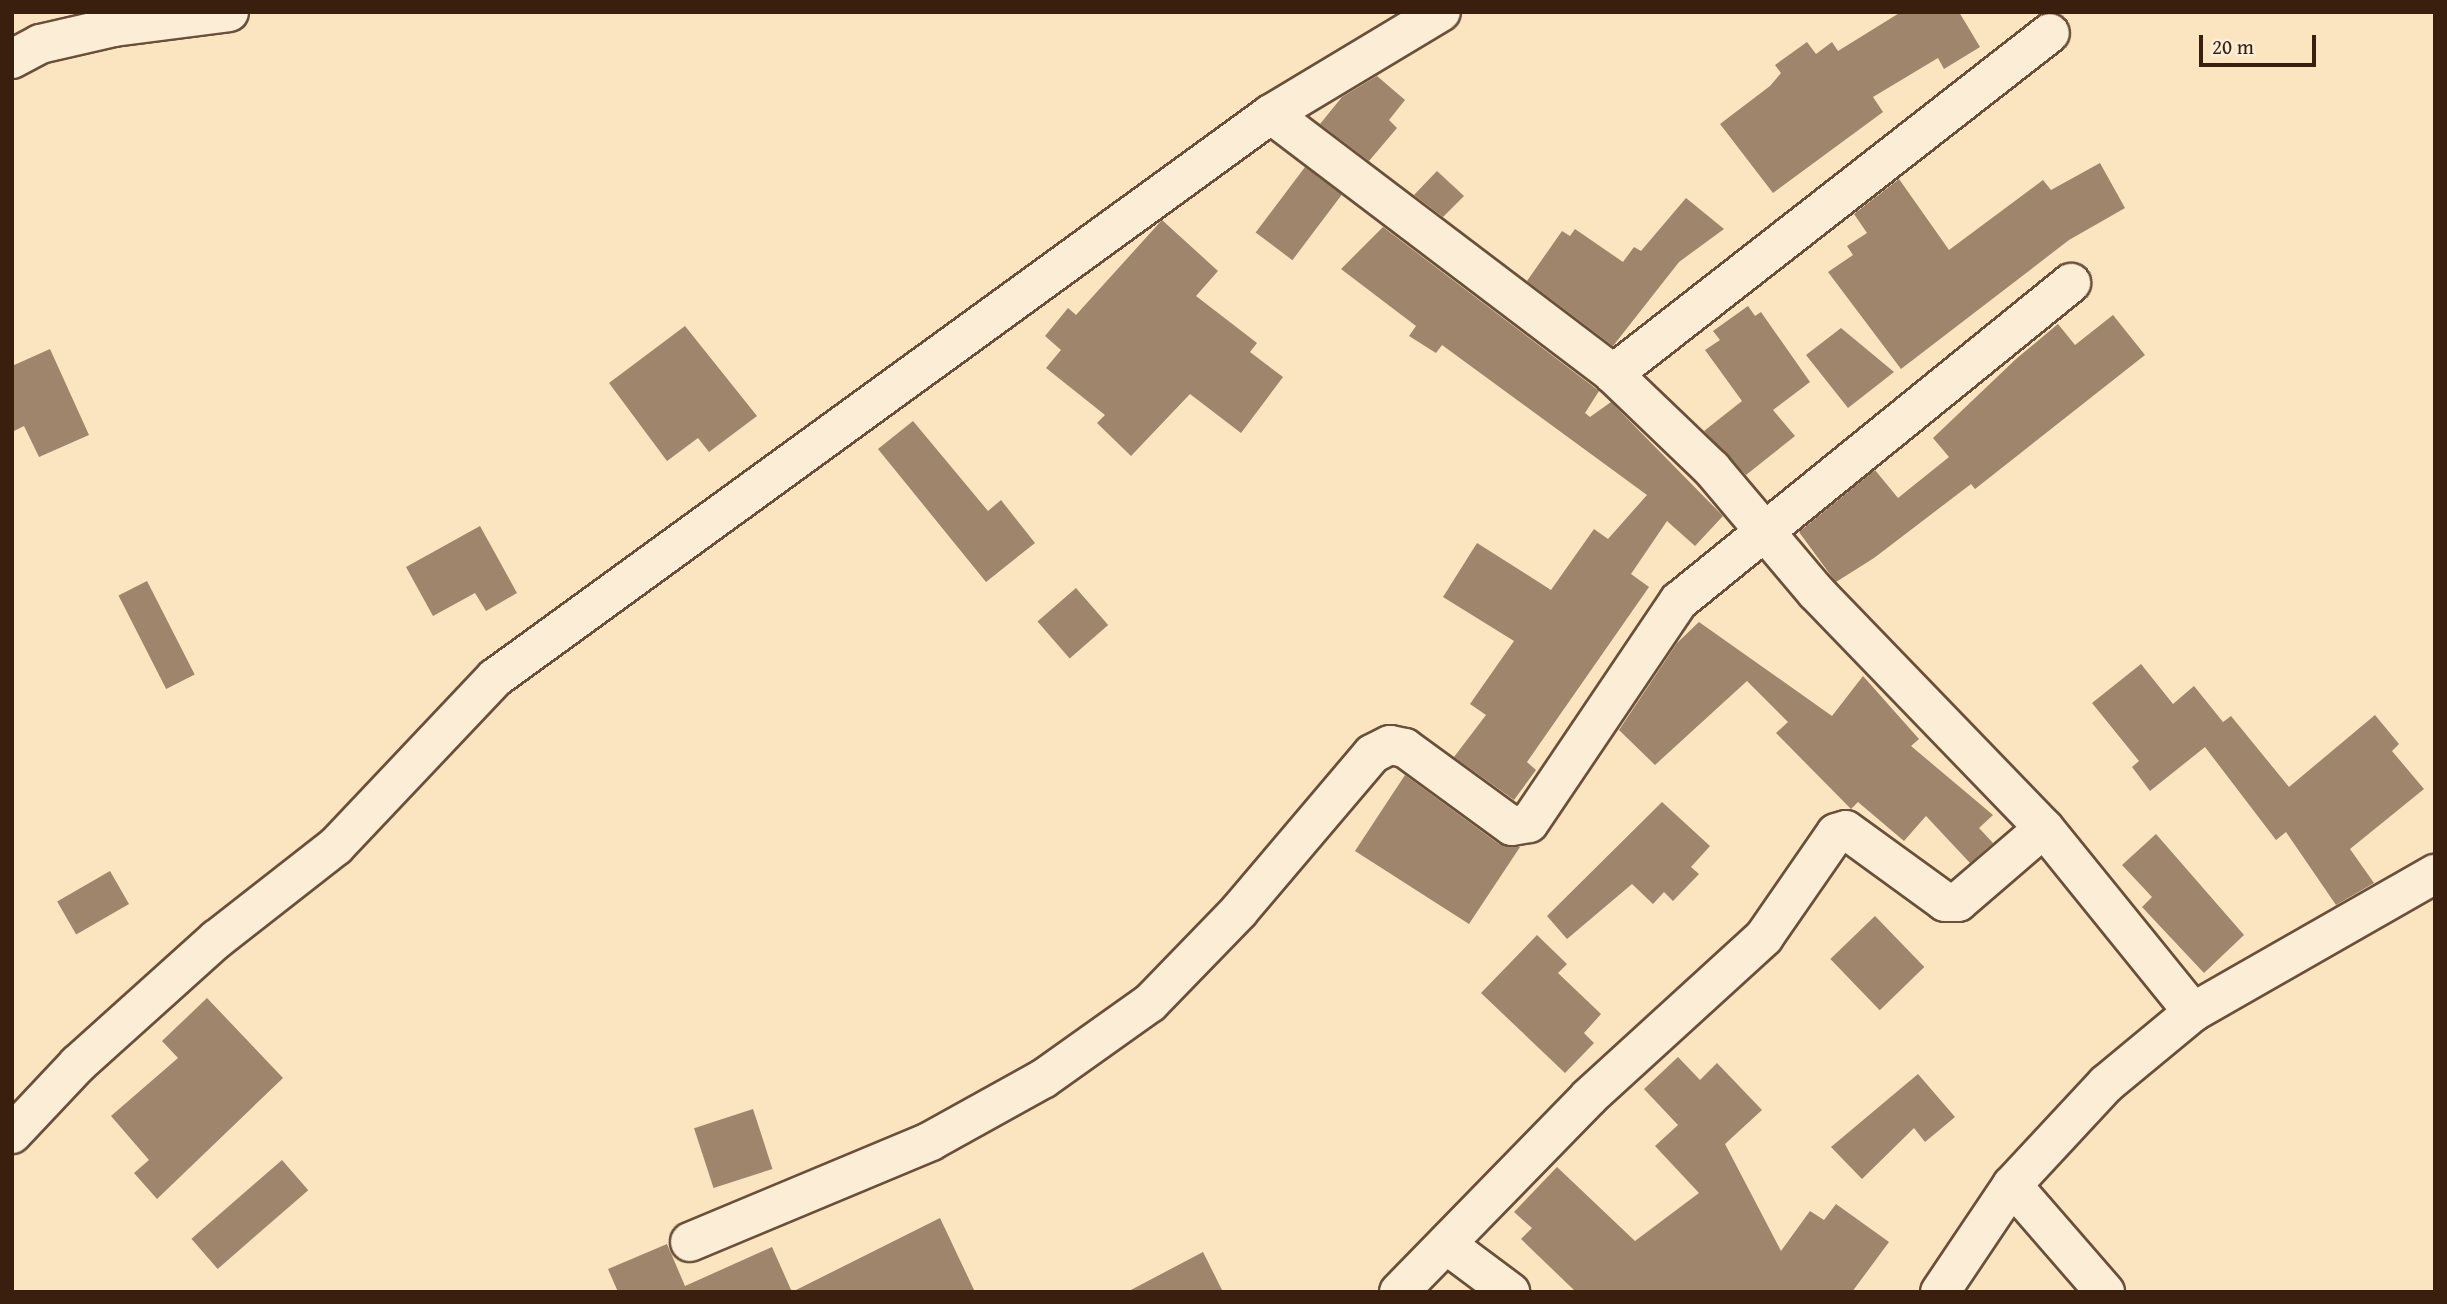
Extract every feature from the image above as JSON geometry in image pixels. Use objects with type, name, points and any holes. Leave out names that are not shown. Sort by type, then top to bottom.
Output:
[{"type":"street","points":[[12,59],[40,44],[114,27],[229,12]]},
{"type":"street","points":[[12,1134],[78,1064],[217,939],[336,846],[495,678],[1271,114],[1441,12]]},
{"type":"street","points":[[1614,374],[2050,33]]},
{"type":"street","points":[[1271,114],[1614,374],[1712,469],[1766,532],[2045,828],[2193,1012]]},
{"type":"street","points":[[690,1242],[930,1141],[1043,1079],[1150,1003],[1239,911],[1372,754],[1390,745],[1405,748],[1512,826],[1529,823],[1679,601],[2071,283]]},
{"type":"street","points":[[1399,1292],[1590,1097],[1764,937],[1836,833],[1846,831],[1945,902],[1958,902],[2045,828]]},
{"type":"street","points":[[1940,1292],[2012,1185],[2106,1084],[2193,1012],[2435,874]]},
{"type":"street","points":[[2012,1185],[2105,1292]]},
{"type":"street","points":[[1447,1245],[1510,1292]]},
{"type":"building","points":[[1901,12],[1959,12],[1980,47],[1944,69],[1938,58],[1873,97],[1883,112],[1773,193],[1720,124],[1770,86],[1781,73],[1775,65],[1807,42],[1816,54],[1832,42],[1838,51]]},
{"type":"building","points":[[1377,76],[1405,100],[1389,120],[1397,128],[1369,161],[1320,124],[1342,97]]},
{"type":"building","points":[[2100,163],[2125,208],[2069,240],[1901,369],[1828,272],[1853,255],[1847,246],[1867,233],[1854,214],[1899,179],[1949,250],[2043,180],[2051,190]]},
{"type":"building","points":[[1305,167],[1342,195],[1292,260],[1256,232]]},
{"type":"building","points":[[1437,171],[1464,196],[1443,217],[1414,195]]},
{"type":"building","points":[[1686,198],[1724,229],[1679,262],[1613,346],[1527,281],[1562,231],[1570,236],[1575,229],[1623,262],[1634,247],[1641,251]]},
{"type":"building","points":[[1162,220],[1218,271],[1196,296],[1257,343],[1250,352],[1283,377],[1241,433],[1190,394],[1131,456],[1097,423],[1105,415],[1046,368],[1061,350],[1045,336],[1068,308],[1076,315]]},
{"type":"building","points":[[1383,227],[1599,391],[1585,413],[1590,417],[1611,402],[1723,516],[1695,546],[1667,521],[1631,574],[1649,587],[1527,762],[1536,770],[1514,800],[1454,757],[1486,715],[1470,704],[1514,641],[1443,597],[1477,543],[1551,590],[1594,529],[1608,539],[1647,495],[1442,345],[1436,353],[1409,336],[1416,326],[1341,269]]},
{"type":"building","points":[[1748,306],[1755,316],[1761,312],[1810,382],[1773,410],[1795,436],[1746,475],[1704,431],[1742,401],[1705,350],[1720,340],[1713,331]]},
{"type":"building","points":[[2113,315],[2145,355],[1975,489],[1971,484],[1874,558],[1836,582],[1799,532],[1875,470],[1898,498],[1949,457],[1933,438],[2016,359],[2058,324],[2075,345]]},
{"type":"building","points":[[685,326],[757,416],[709,452],[698,438],[667,461],[609,383]]},
{"type":"building","points":[[1841,328],[1894,372],[1848,408],[1806,355]]},
{"type":"building","points":[[50,349],[89,435],[39,457],[24,426],[12,432],[12,366]]},
{"type":"building","points":[[913,421],[988,511],[1001,500],[1035,543],[986,582],[878,449]]},
{"type":"building","points":[[480,526],[517,593],[486,611],[475,593],[433,616],[406,567]]},
{"type":"building","points":[[147,581],[195,675],[166,689],[118,596]]},
{"type":"building","points":[[1076,588],[1108,625],[1070,658],[1038,621]]},
{"type":"building","points":[[1699,622],[1832,716],[1863,676],[1919,739],[1911,746],[1993,815],[1979,828],[1993,843],[1970,863],[1926,816],[1904,841],[1858,802],[1851,809],[1776,733],[1788,722],[1747,681],[1655,765],[1619,730],[1677,643]]},
{"type":"building","points":[[2141,664],[2173,704],[2194,686],[2223,722],[2231,716],[2289,787],[2375,715],[2399,744],[2392,751],[2424,789],[2350,849],[2374,883],[2336,905],[2286,832],[2276,840],[2205,747],[2150,791],[2132,767],[2139,761],[2092,703]]},
{"type":"building","points":[[1405,775],[1499,844],[1520,847],[1469,924],[1355,851]]},
{"type":"building","points":[[1662,802],[1710,846],[1691,867],[1699,874],[1673,901],[1664,892],[1653,904],[1632,884],[1567,939],[1547,916]]},
{"type":"building","points":[[2156,834],[2244,935],[2204,973],[2142,907],[2152,897],[2122,865]]},
{"type":"building","points":[[110,871],[129,904],[76,934],[57,902]]},
{"type":"building","points":[[1875,916],[1924,967],[1880,1010],[1830,959]]},
{"type":"building","points":[[1537,935],[1567,964],[1558,973],[1601,1014],[1584,1033],[1594,1043],[1565,1073],[1481,993]]},
{"type":"building","points":[[207,998],[283,1078],[157,1199],[134,1173],[149,1160],[111,1116],[178,1058],[162,1041]]},
{"type":"building","points":[[1678,1057],[1700,1080],[1717,1063],[1762,1110],[1725,1144],[1781,1251],[1810,1211],[1824,1220],[1836,1204],[1889,1242],[1852,1292],[1576,1292],[1521,1239],[1532,1228],[1514,1212],[1557,1167],[1635,1241],[1699,1193],[1655,1146],[1678,1125],[1644,1089]]},
{"type":"building","points":[[1918,1074],[1955,1117],[1925,1142],[1914,1128],[1862,1179],[1831,1147]]},
{"type":"building","points":[[753,1109],[772,1169],[714,1188],[694,1128]]},
{"type":"building","points":[[282,1160],[308,1190],[218,1269],[191,1239]]},
{"type":"building","points":[[940,1218],[975,1292],[792,1292]]},
{"type":"building","points":[[667,1244],[685,1286],[772,1247],[792,1292],[618,1292],[608,1269]]},
{"type":"building","points":[[1203,1252],[1223,1292],[1127,1292]]}]
